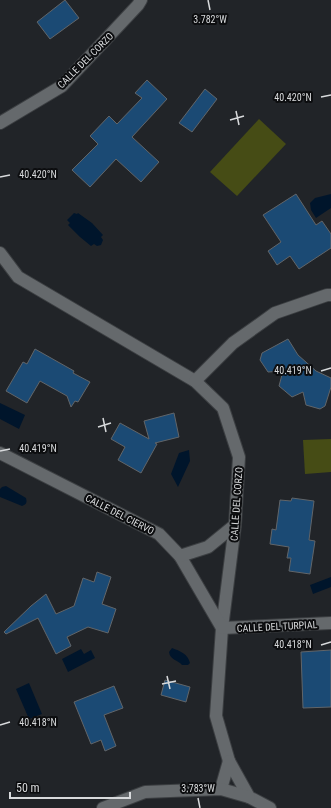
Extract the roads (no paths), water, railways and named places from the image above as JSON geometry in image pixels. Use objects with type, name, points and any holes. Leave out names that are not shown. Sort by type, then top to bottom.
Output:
[{"type":"street","name":"CALLE DEL CORZO","points":[[0,123],[62,86],[141,0]]},
{"type":"street","name":"CALLE DEL CORZO","points":[[0,253],[18,277],[195,381],[223,408],[239,457],[235,525],[222,628],[216,716],[229,761],[249,798]]},
{"type":"street","points":[[195,381],[233,343],[276,313],[327,295],[331,295]]},
{"type":"street","name":"CALLE DEL CIERVO","points":[[0,453],[159,534],[180,556],[222,628]]},
{"type":"street","points":[[180,556],[208,547],[235,525]]},
{"type":"street","name":"CALLE DEL TURPIAL","points":[[222,628],[331,623]]},
{"type":"street","points":[[221,789],[229,761]]},
{"type":"street","points":[[103,808],[145,792],[221,789],[249,798],[270,808]]},
{"type":"water","points":[[331,194],[331,208],[316,218],[311,210],[310,203],[315,198]]},
{"type":"water","points":[[74,213],[78,213],[92,223],[103,235],[101,237],[103,240],[101,245],[97,246],[94,244],[91,246],[68,225],[70,223],[67,220]]},
{"type":"water","points":[[0,403],[25,415],[19,429],[0,419]]},
{"type":"water","points":[[189,450],[190,461],[178,487],[171,474],[179,453]]},
{"type":"water","points":[[6,486],[26,498],[26,504],[22,506],[0,497],[0,489]]},
{"type":"water","points":[[331,577],[331,587],[313,594],[310,585]]},
{"type":"water","points":[[172,648],[186,655],[190,663],[188,665],[182,665],[172,658],[169,652]]},
{"type":"water","points":[[81,649],[84,654],[91,650],[95,658],[68,672],[62,659]]},
{"type":"water","points":[[29,683],[42,714],[29,719],[16,689]]}]
